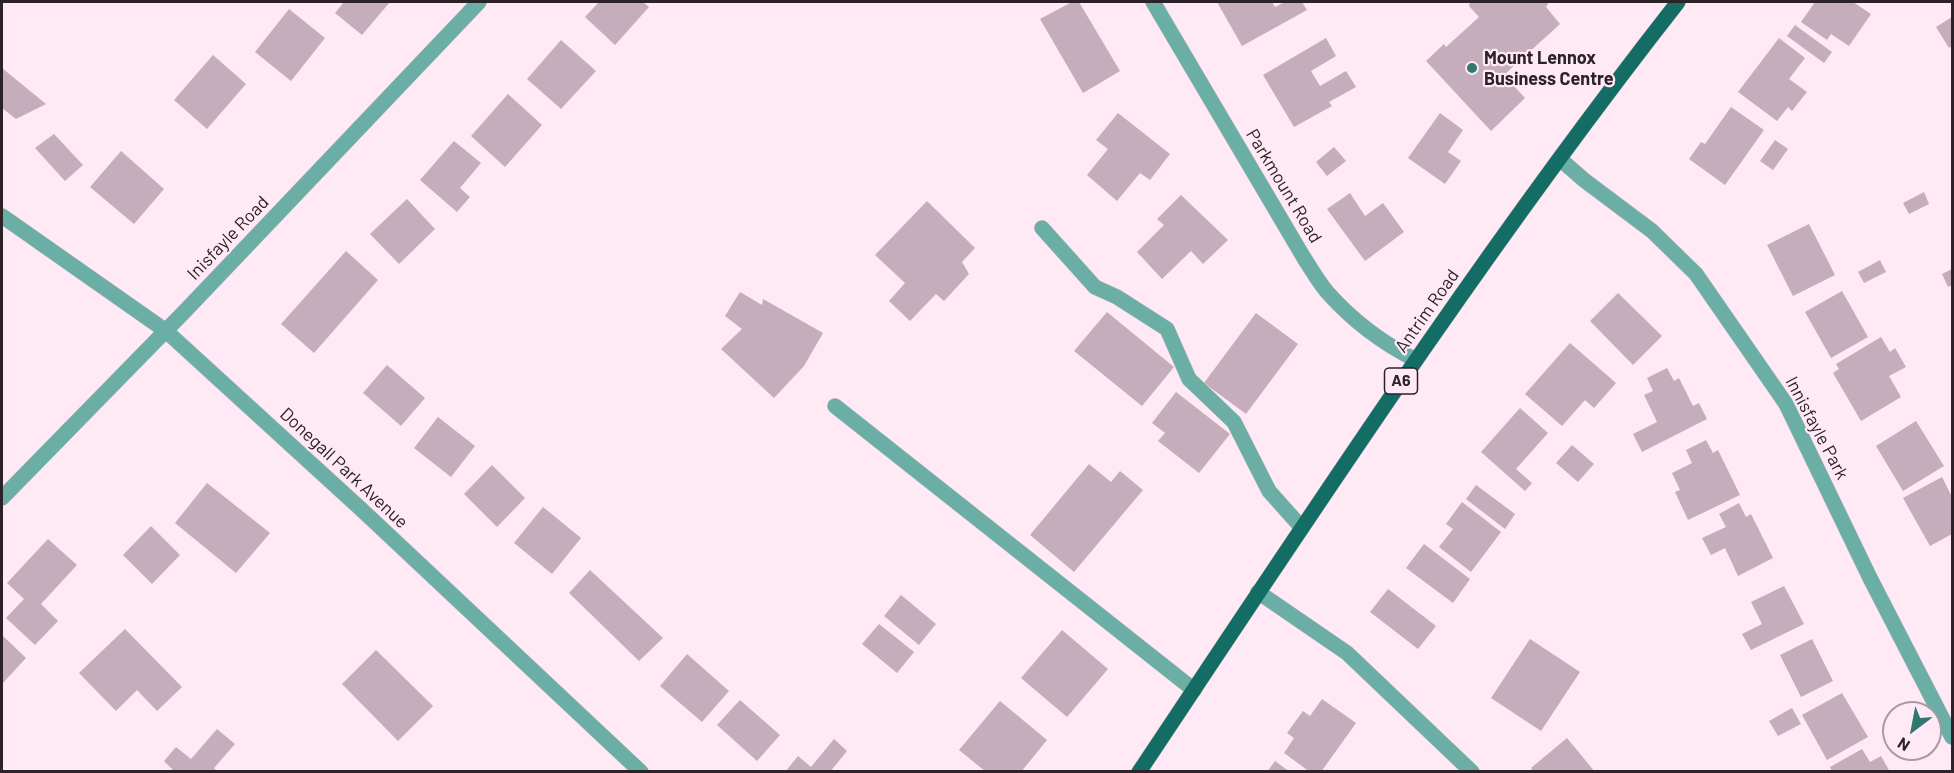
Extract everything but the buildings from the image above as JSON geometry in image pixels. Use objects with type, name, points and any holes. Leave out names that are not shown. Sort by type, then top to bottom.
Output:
[{"type":"main road","name":"Antrim Road","points":[[1139,771],[1416,360],[1560,159],[1678,2]]},
{"type":"street","name":"Inisfayle Road","points":[[2,498],[166,331],[479,2]]},
{"type":"street","name":"Parkmount Road","points":[[1153,2],[1298,248],[1326,291],[1358,323],[1389,346],[1416,360]]},
{"type":"street","name":"Innisfayle Park","points":[[1560,159],[1652,231],[1696,274],[1786,404],[1870,578],[1953,737]]},
{"type":"street","name":"Donegall Park Avenue","points":[[2,216],[166,331],[362,510],[641,771]]},
{"type":"street","points":[[1042,228],[1095,287],[1117,297],[1167,329],[1189,379],[1234,422],[1269,491],[1302,528]]},
{"type":"street","points":[[836,406],[1194,690]]},
{"type":"street","points":[[1258,592],[1347,653],[1472,771]]},
{"type":"place","name":"Mount Lennox Business Centre","points":[[1472,68]]}]
